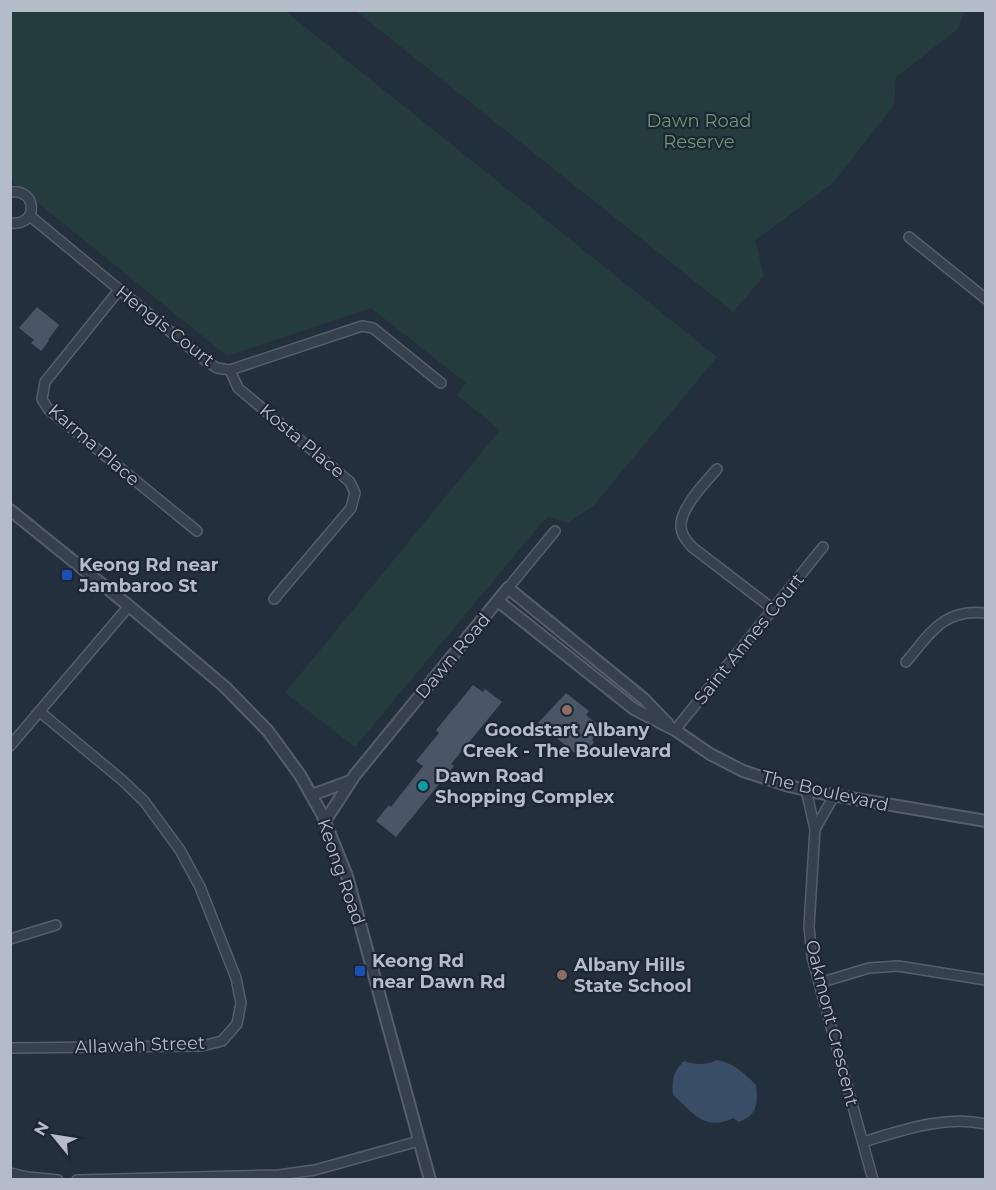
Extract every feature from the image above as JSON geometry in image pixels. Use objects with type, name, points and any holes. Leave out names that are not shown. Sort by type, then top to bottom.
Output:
[{"type":"street","points":[[10,192],[19,192],[28,197],[32,206],[30,216],[23,222],[12,225]]},
{"type":"street","name":"Hengis Court","points":[[30,216],[206,362],[217,368],[230,370],[362,326],[373,328],[441,383]]},
{"type":"street","points":[[909,237],[986,299]]},
{"type":"street","name":"Karma Place","points":[[119,290],[45,382],[42,399],[48,409],[197,531]]},
{"type":"street","name":"Kosta Place","points":[[230,370],[238,388],[350,482],[356,493],[351,508],[274,599]]},
{"type":"street","points":[[717,469],[689,503],[681,518],[682,532],[692,547],[773,609]]},
{"type":"street","name":"Keong Road","points":[[10,510],[225,687],[268,731],[300,775],[325,821],[347,876],[430,1179]]},
{"type":"street","name":"Dawn Road","points":[[325,821],[351,780],[555,531]]},
{"type":"street","name":"Saint Annes Court","points":[[675,730],[823,548]]},
{"type":"street","name":"The Boulevard","points":[[508,588],[644,699],[675,730]]},
{"type":"street","name":"The Boulevard","points":[[498,601],[634,709],[675,730],[710,754],[743,771],[789,786],[834,796],[986,821]]},
{"type":"street","points":[[10,746],[129,606]]},
{"type":"street","points":[[906,662],[937,626],[950,617],[964,613],[986,613]]},
{"type":"street","name":"Allawah Street","points":[[10,1048],[202,1046],[222,1041],[237,1024],[241,1003],[236,978],[204,897],[180,850],[144,801],[40,712]]},
{"type":"street","name":"Dawn Road","points":[[312,795],[351,780]]},
{"type":"street","name":"Oakmont Crescent","points":[[806,790],[815,829],[809,926],[812,957],[873,1179]]},
{"type":"street","name":"Oakmont Crescent","points":[[815,829],[834,796]]},
{"type":"street","points":[[10,939],[56,925]]},
{"type":"street","points":[[819,983],[869,968],[898,966],[986,980]]},
{"type":"street","points":[[863,1142],[919,1126],[947,1121],[972,1121],[986,1124]]},
{"type":"street","points":[[77,1179],[222,1178],[279,1175],[315,1170],[420,1141]]},
{"type":"street","points":[[10,1173],[58,1179]]},
{"type":"green space","points":[[10,11],[285,11],[717,357],[594,505],[568,523],[548,517],[543,521],[355,747],[285,693],[500,430],[457,395],[466,383],[371,308],[227,356],[11,181]]},
{"type":"green space","name":"Dawn Road Reserve","points":[[356,11],[965,11],[958,29],[896,77],[894,105],[832,184],[755,240],[764,276],[733,312]]},
{"type":"water","points":[[717,1060],[734,1066],[756,1085],[757,1097],[753,1112],[739,1122],[733,1118],[723,1122],[707,1121],[693,1113],[673,1095],[674,1076],[684,1061],[701,1064]]},
{"type":"building","points":[[37,307],[59,325],[41,351],[31,343],[34,340],[19,328]]},
{"type":"building","points":[[473,685],[483,692],[485,689],[502,702],[451,764],[454,766],[396,837],[376,821],[389,805],[391,807],[423,766],[416,761],[439,733],[436,730]]},
{"type":"building","points":[[566,693],[589,711],[586,715],[602,728],[581,758],[538,723]]},
{"type":"place","name":"Keong Rd near Jambaroo St","points":[[67,575]]},
{"type":"place","name":"Goodstart Albany Creek - The Boulevard","points":[[567,710]]},
{"type":"place","name":"Dawn Road Shopping Complex","points":[[423,786]]},
{"type":"place","name":"Keong Rd near Dawn Rd","points":[[360,971]]},
{"type":"place","name":"Albany Hills State School","points":[[562,975]]}]
